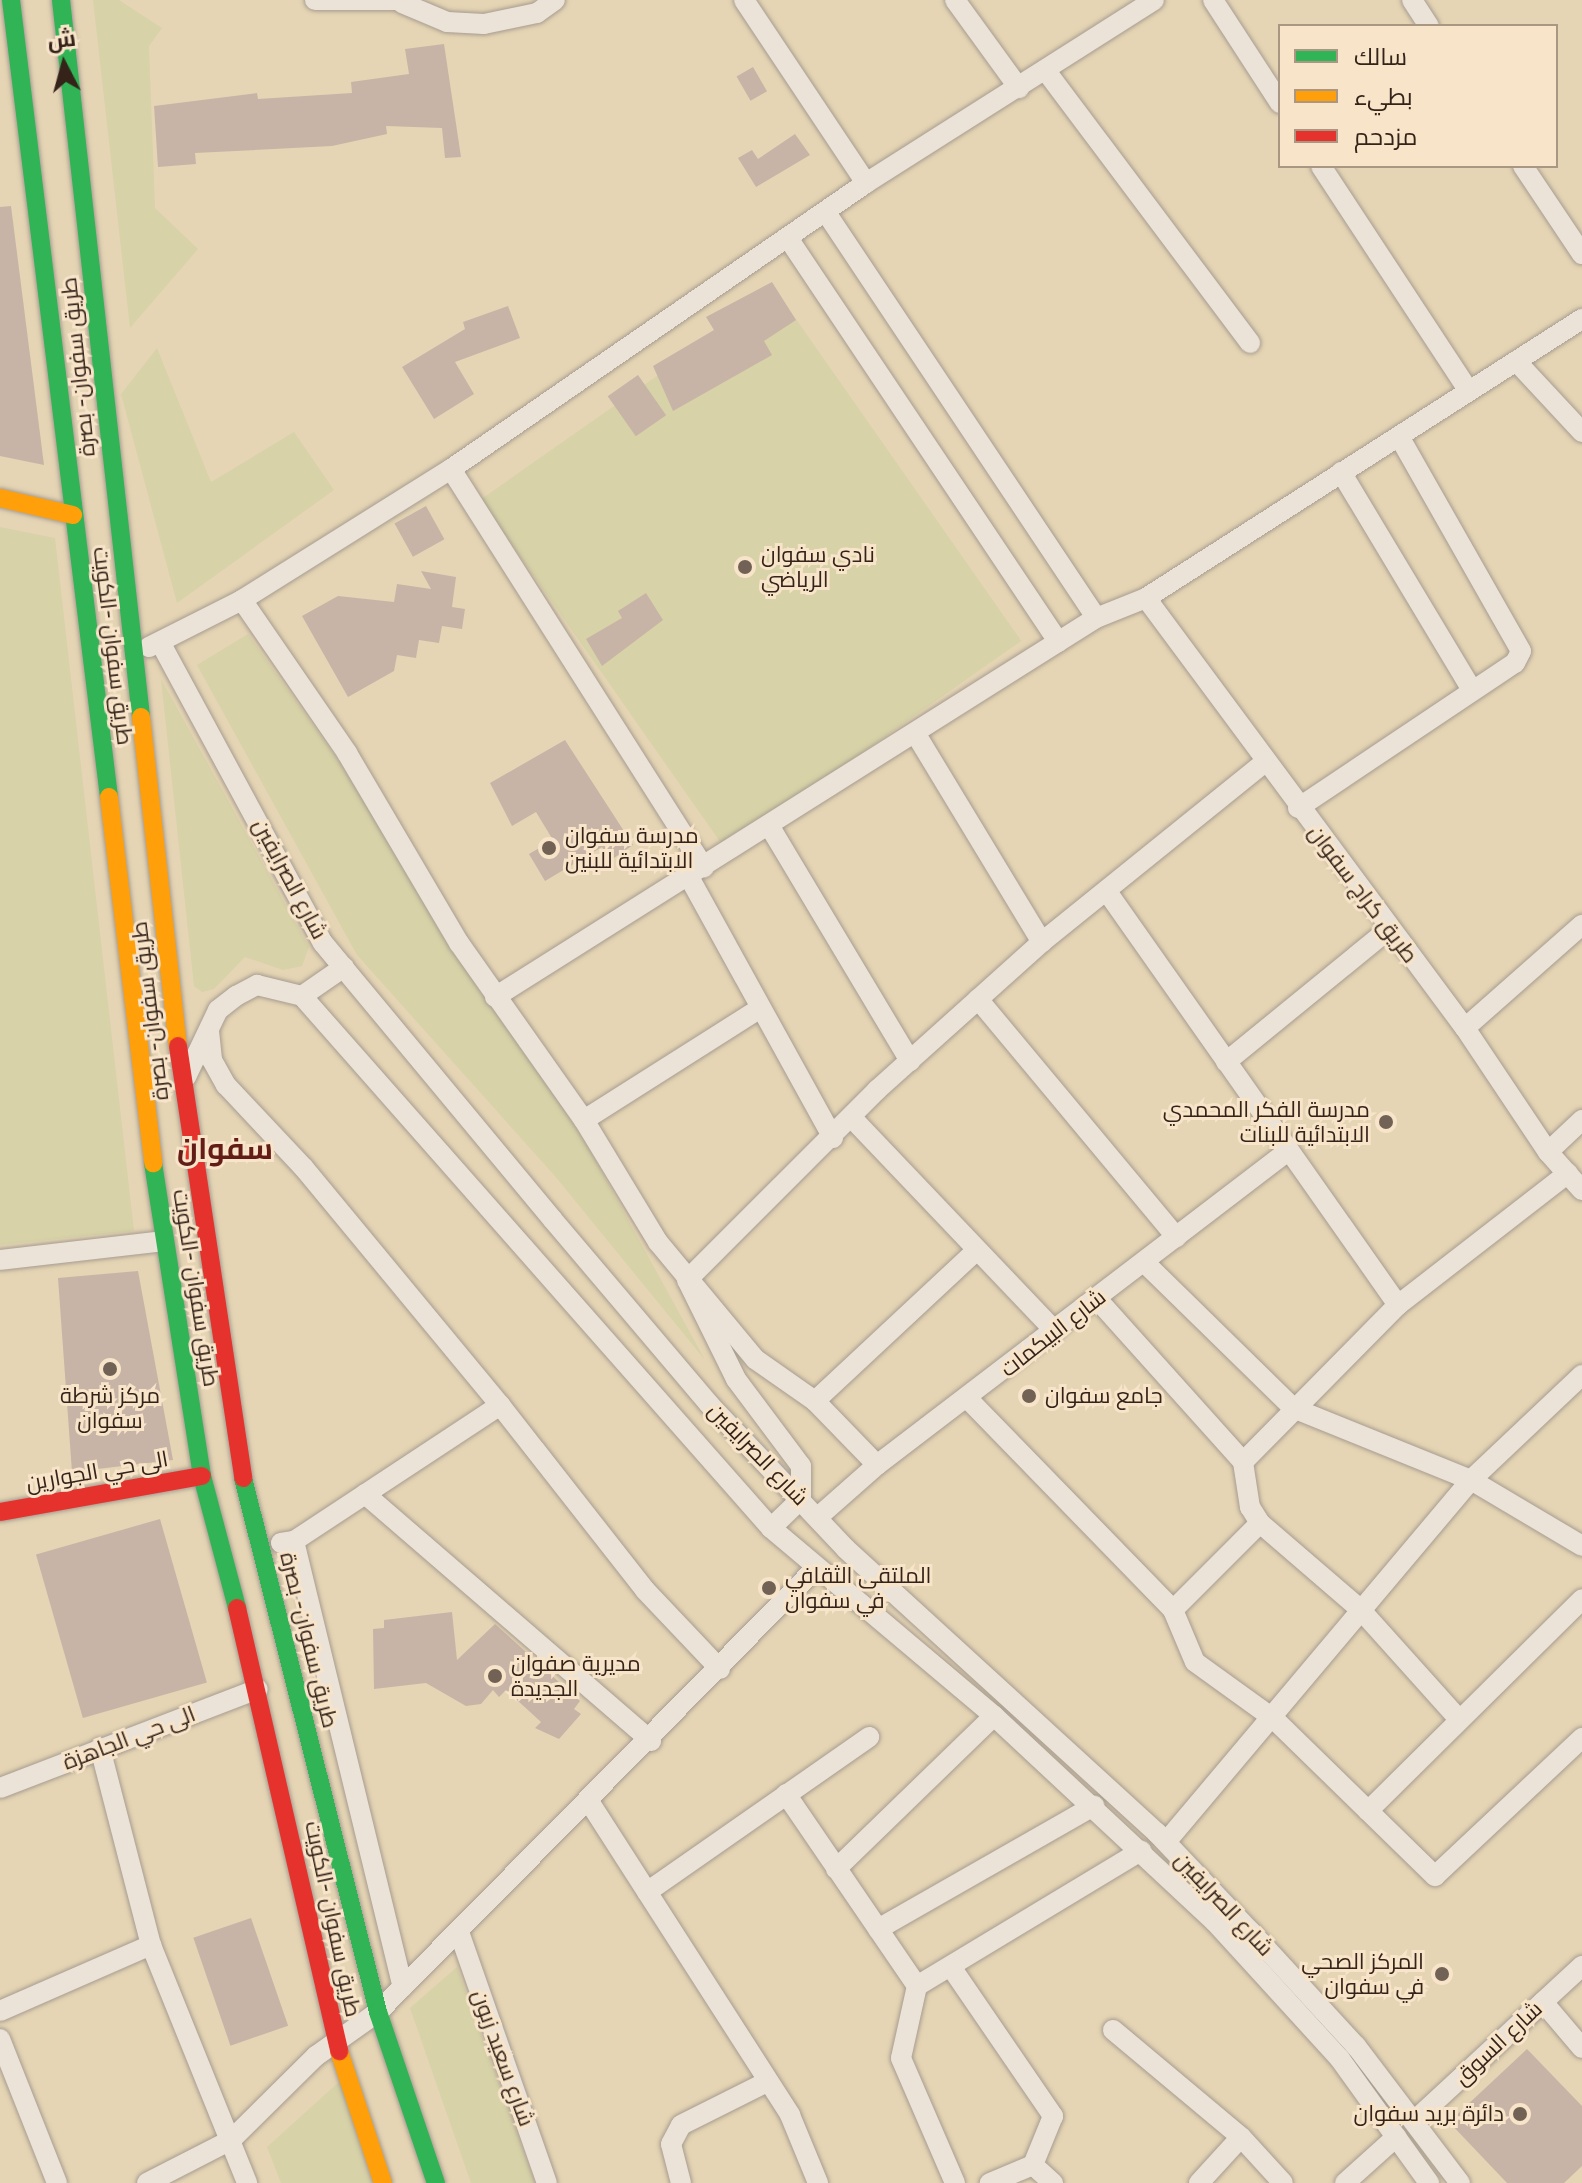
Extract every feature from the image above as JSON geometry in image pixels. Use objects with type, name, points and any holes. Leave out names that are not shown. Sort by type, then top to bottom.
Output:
[{"type":"main road","name":"طريق سفوان -الكويت","points":[[11,0],[150,1142],[202,1476],[258,1689],[337,2044],[383,2183]]},
{"type":"main road","name":"طريق سفوان- بصرة","points":[[61,0],[184,1095],[231,1431],[378,2012],[436,2183]]},
{"type":"main road","points":[[0,498],[73,515]]},
{"type":"main road","points":[[146,1105],[163,1110],[184,1095]]},
{"type":"main road","points":[[150,1142],[164,1133],[189,1136]]},
{"type":"main road","name":"الى حي الجوارين","points":[[0,1512],[202,1476]]},
{"type":"main road","points":[[327,1811],[358,1802]]},
{"type":"street","points":[[315,0],[405,1],[447,22],[484,24],[537,13],[555,0]]},
{"type":"street","points":[[744,0],[866,183]]},
{"type":"street","points":[[955,0],[1019,88]]},
{"type":"street","points":[[133,653],[242,600],[451,469],[827,214],[866,183],[1154,0]]},
{"type":"street","points":[[1213,0],[1278,100]]},
{"type":"street","points":[[1412,0],[1428,24]]},
{"type":"street","points":[[1046,71],[1250,343]]},
{"type":"street","points":[[1322,168],[1469,391]]},
{"type":"street","points":[[1524,168],[1582,254]]},
{"type":"street","points":[[827,214],[1096,618]]},
{"type":"street","points":[[788,238],[1058,642]]},
{"type":"street","points":[[495,997],[917,736],[1096,618],[1146,598],[1582,319]]},
{"type":"street","points":[[1516,361],[1582,432]]},
{"type":"street","points":[[1298,808],[1471,688],[1515,663],[1521,651],[1399,436]]},
{"type":"street","points":[[451,469],[696,872],[759,1009],[833,1138]]},
{"type":"street","points":[[1341,472],[1471,688]]},
{"type":"street","name":"طريق كراج سفوان","points":[[1146,598],[1298,808],[1465,1028],[1548,1152],[1582,1190]]},
{"type":"street","points":[[242,600],[347,753],[495,997],[584,1120],[687,1280],[736,1379],[801,1466],[801,1499],[771,1528]]},
{"type":"street","name":"شارع الصرايفين","points":[[160,642],[323,943],[709,1404],[818,1517],[1166,1842],[1356,2046],[1460,2183]]},
{"type":"street","points":[[917,736],[1042,942]]},
{"type":"street","points":[[687,1280],[910,1061],[978,999],[1042,942],[1108,893],[1265,762]]},
{"type":"street","points":[[770,827],[910,1061]]},
{"type":"street","points":[[1108,893],[1398,1305]]},
{"type":"street","points":[[1465,1028],[1582,925]]},
{"type":"street","points":[[1226,1062],[1389,929]]},
{"type":"street","points":[[184,1095],[218,1010],[257,985],[302,996],[344,967]]},
{"type":"street","name":"شارع الصرايفين","points":[[302,996],[771,1528],[814,1570],[994,1716],[1094,1806],[1258,1966],[1340,2059],[1429,2183]]},
{"type":"street","points":[[978,999],[1176,1237]]},
{"type":"street","points":[[584,1120],[759,1009]]},
{"type":"street","points":[[209,1031],[212,1060],[226,1085],[304,1168],[500,1405],[645,1590],[720,1669]]},
{"type":"street","points":[[852,1118],[1055,1331]]},
{"type":"street","points":[[1548,1152],[1582,1120]]},
{"type":"street","name":"شارع البيكمات","points":[[818,1517],[877,1465],[968,1399],[1288,1151]]},
{"type":"street","points":[[1243,1462],[1398,1305],[1568,1173]]},
{"type":"street","points":[[0,1260],[163,1241]]},
{"type":"street","points":[[815,1401],[977,1250]]},
{"type":"street","points":[[1144,1262],[1293,1408],[1471,1480],[1582,1546]]},
{"type":"street","points":[[687,1280],[755,1359],[815,1401],[877,1465]]},
{"type":"street","points":[[1097,1299],[1243,1462],[1250,1507],[1260,1523],[1360,1609],[1457,1717]]},
{"type":"street","points":[[709,1404],[755,1359]]},
{"type":"street","points":[[1166,1842],[1274,1719],[1360,1609],[1471,1480],[1582,1375]]},
{"type":"street","points":[[968,1399],[1173,1610],[1195,1662],[1274,1719],[1435,1876],[1582,1738]]},
{"type":"street","points":[[261,1547],[294,1541],[500,1405]]},
{"type":"street","points":[[365,1494],[651,1741]]},
{"type":"street","points":[[1173,1610],[1260,1523]]},
{"type":"street","points":[[294,1541],[403,1987]]},
{"type":"street","points":[[147,2183],[231,2140],[337,2044],[378,2012],[590,1803],[814,1570]]},
{"type":"street","points":[[1368,1811],[1457,1717],[1582,1599]]},
{"type":"street","points":[[924,1661],[946,1636]]},
{"type":"street","name":"الى حي الجاهزة","points":[[0,1788],[258,1689]]},
{"type":"street","points":[[836,1869],[994,1716]]},
{"type":"street","points":[[647,1892],[869,1737]]},
{"type":"street","points":[[100,1748],[151,1945],[247,2183]]},
{"type":"street","points":[[786,1794],[917,1986],[901,2058],[955,2183]]},
{"type":"street","points":[[590,1803],[790,2115],[818,2183]]},
{"type":"street","points":[[878,1929],[1094,1806]]},
{"type":"street","points":[[917,1986],[1141,1851]]},
{"type":"street","name":"شارع سعيد زبون","points":[[459,1932],[547,2183]]},
{"type":"street","points":[[0,2011],[151,1945]]},
{"type":"street","name":"شارع السوق","points":[[1414,2121],[1582,1966]]},
{"type":"street","points":[[951,1967],[1048,2102],[1050,2128],[1033,2165],[990,2183]]},
{"type":"street","points":[[1543,2002],[1582,2048]]},
{"type":"street","points":[[1113,2030],[1241,2137],[1283,2183]]},
{"type":"street","points":[[0,2039],[57,2183]]},
{"type":"street","points":[[681,2183],[671,2144],[681,2125],[767,2082]]},
{"type":"street","points":[[1199,2183],[1241,2137]]},
{"type":"street","points":[[1345,2183],[1396,2137]]},
{"type":"street","points":[[1033,2165],[1053,2183]]},
{"type":"shaded area","points":[[0,0],[1582,0],[1582,2183],[0,2183]]},
{"type":"shaded area","points":[[93,0],[119,0],[162,28],[149,46],[155,208],[198,249],[130,328]]},
{"type":"shaded area","name":"نادي سفوان الرياضي","points":[[777,292],[1021,641],[725,849],[480,500]]},
{"type":"shaded area","points":[[157,348],[211,482],[294,432],[334,490],[177,603],[121,394]]},
{"type":"shaded area","points":[[0,527],[55,538],[134,1231],[0,1245]]},
{"type":"shaded area","points":[[248,634],[335,756],[588,1147],[705,1360],[554,1175],[357,955],[197,665]]},
{"type":"shaded area","points":[[161,679],[309,947],[302,966],[283,970],[245,957],[214,989],[202,992],[194,986]]},
{"type":"shaded area","points":[[457,1967],[535,2183],[471,2183],[410,2008]]},
{"type":"shaded area","points":[[340,2081],[372,2183],[281,2183],[267,2147]]},
{"type":"building","points":[[444,44],[461,157],[445,158],[442,128],[386,126],[387,134],[332,146],[195,153],[196,164],[158,167],[154,106],[257,93],[258,99],[352,93],[351,82],[409,74],[405,49]]},
{"type":"building","points":[[753,67],[767,91],[751,101],[737,76]]},
{"type":"building","points":[[795,134],[810,155],[756,187],[738,158],[752,150],[758,159]]},
{"type":"building","points":[[11,206],[44,465],[0,456],[0,207]]},
{"type":"building","points":[[772,282],[796,320],[764,341],[772,355],[673,411],[653,366],[714,330],[706,317]]},
{"type":"building","points":[[508,306],[520,338],[455,362],[474,394],[434,419],[402,367],[465,329],[463,322]]},
{"type":"building","points":[[638,375],[666,415],[636,436],[608,396]]},
{"type":"building","points":[[426,506],[444,539],[413,557],[395,523]]},
{"type":"building","points":[[421,571],[456,577],[452,607],[465,609],[462,629],[442,626],[439,643],[419,640],[416,658],[397,655],[394,671],[348,697],[302,616],[338,596],[394,602],[397,584],[431,589]]},
{"type":"building","points":[[646,593],[663,620],[602,666],[586,639],[622,618],[618,611]]},
{"type":"building","points":[[565,740],[633,845],[611,860],[602,847],[545,881],[529,854],[553,840],[536,812],[512,826],[490,783]]},
{"type":"building","name":"مركز شرطة سفوان","points":[[138,1271],[173,1460],[72,1472],[58,1278]]},
{"type":"building","points":[[160,1519],[207,1682],[83,1718],[36,1555]]},
{"type":"building","name":"مديرية صفوان الجديدة","points":[[452,1612],[457,1660],[495,1624],[580,1701],[574,1709],[581,1714],[559,1739],[535,1728],[541,1722],[506,1690],[499,1697],[493,1690],[481,1704],[466,1706],[426,1683],[374,1689],[373,1629],[384,1628],[384,1620]]},
{"type":"building","points":[[251,1918],[288,2026],[230,2046],[193,1938]]},
{"type":"building","name":"دائرة بريد سفوان","points":[[1527,2049],[1582,2106],[1582,2166],[1564,2183],[1507,2183],[1449,2122]]},
{"type":"traffic: fast","points":[[11,0],[109,797]]},
{"type":"traffic: fast","points":[[61,0],[141,717]]},
{"type":"traffic: fast","points":[[153,1163],[202,1476],[237,1608]]},
{"type":"traffic: fast","points":[[243,1478],[378,2012],[436,2183]]},
{"type":"traffic: slow","points":[[0,498],[73,515]]},
{"type":"traffic: slow","points":[[141,717],[178,1046]]},
{"type":"traffic: slow","points":[[109,797],[153,1163]]},
{"type":"traffic: slow","points":[[339,2051],[383,2183]]},
{"type":"traffic: jam","points":[[178,1046],[243,1478]]},
{"type":"traffic: jam","points":[[0,1512],[202,1476]]},
{"type":"traffic: jam","points":[[237,1608],[339,2051]]},
{"type":"place","name":"نادي سفوان الرياضي","points":[[745,567]]},
{"type":"place","name":"مدرسة سفوان الابتدائية للبنين","points":[[549,848]]},
{"type":"place","name":"مدرسة الفكر المحمدي الابتدائية للبنات","points":[[1386,1122]]},
{"type":"place","name":"مركز شرطة سفوان","points":[[110,1369]]},
{"type":"place","name":"جامع سفوان","points":[[1029,1396]]},
{"type":"place","name":"الملتقى الثقافي في سفوان","points":[[769,1588]]},
{"type":"place","name":"مديرية صفوان الجديدة","points":[[495,1676]]},
{"type":"place","name":"المركز الصحي في سفوان","points":[[1442,1974]]},
{"type":"place","name":"دائرة بريد سفوان","points":[[1520,2114]]},
{"type":"district","name":"سفوان","points":[[225,1149]]}]
